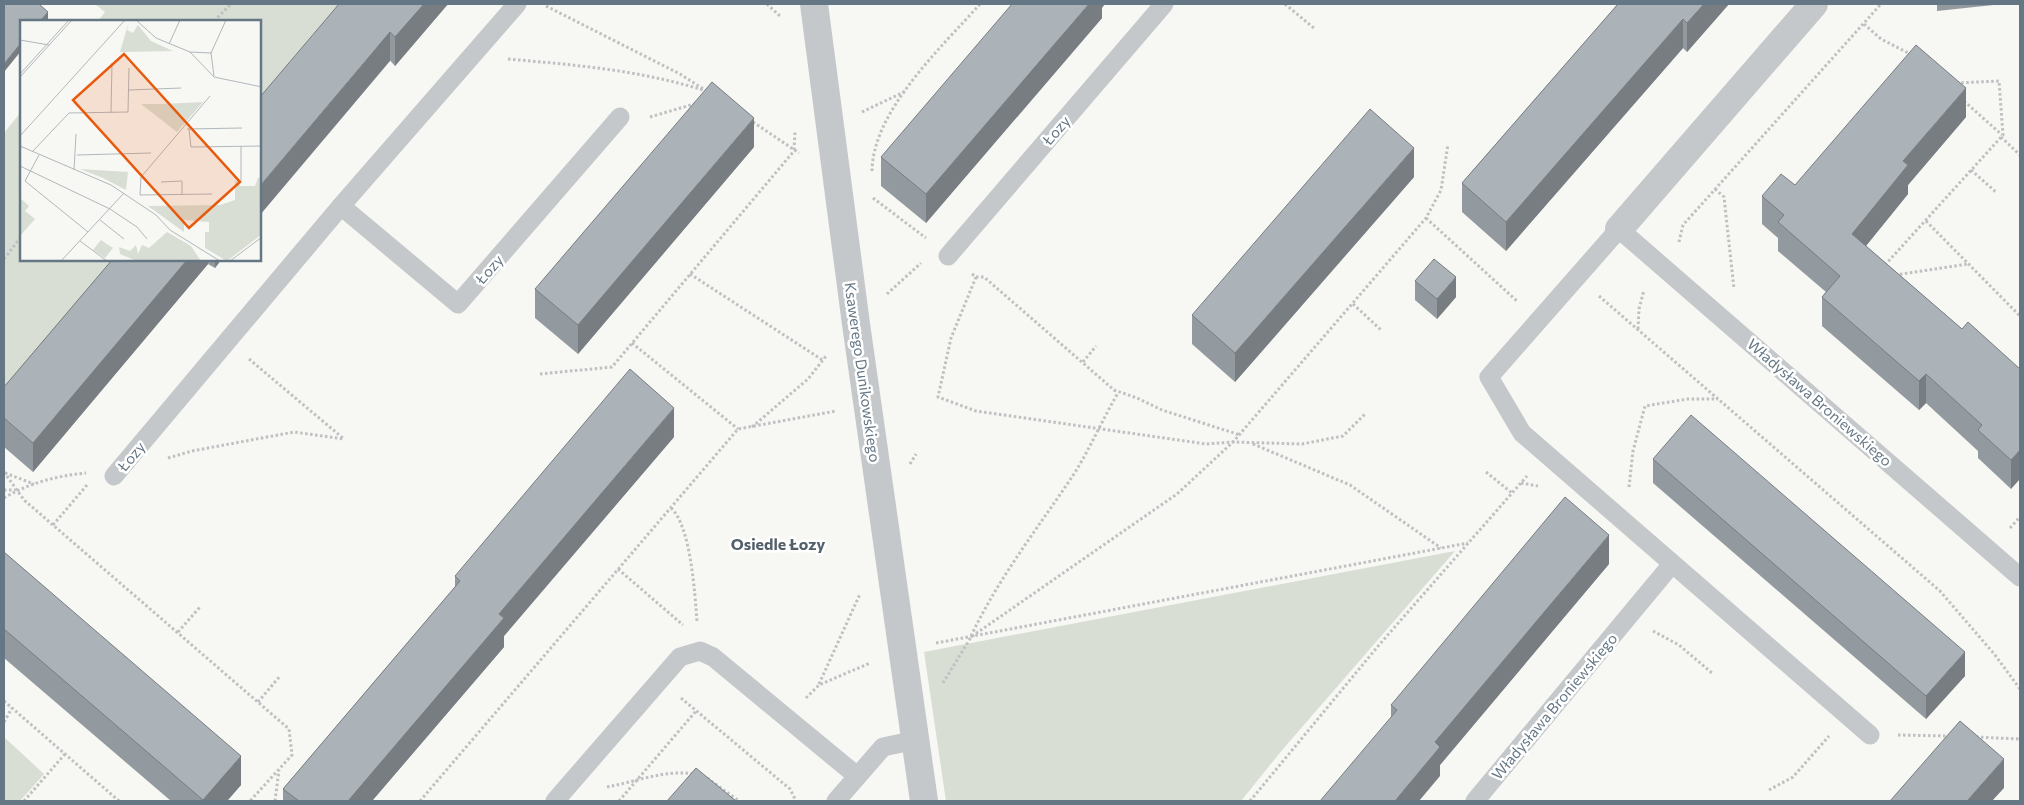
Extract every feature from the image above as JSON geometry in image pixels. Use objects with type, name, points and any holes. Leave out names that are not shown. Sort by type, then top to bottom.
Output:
[{"type":"street","name":"Ksawerego Dunikowskiego","points":[[814,4],[924,801]]},
{"type":"street","points":[[1619,229],[1814,4]]},
{"type":"lane","name":"Łozy","points":[[114,476],[341,206],[517,4]]},
{"type":"lane","name":"Łozy","points":[[948,256],[1164,4]]},
{"type":"lane","name":"Łozy","points":[[341,206],[458,304],[620,117]]},
{"type":"lane","points":[[1619,229],[1489,377],[1522,434],[1870,735]]},
{"type":"lane","name":"Władysława Broniewskiego","points":[[1619,229],[2020,577]]},
{"type":"lane","name":"Władysława Broniewskiego","points":[[1475,801],[1672,564]]},
{"type":"lane","points":[[558,798],[680,657],[700,651],[713,657],[857,776]]},
{"type":"lane","points":[[836,801],[883,746],[916,740]]},
{"type":"path","points":[[215,20],[231,4]]},
{"type":"path","points":[[542,4],[680,74],[713,95]]},
{"type":"path","points":[[872,180],[872,164],[885,122],[918,75],[980,4]]},
{"type":"path","points":[[1286,4],[1315,29]]},
{"type":"path","points":[[1684,225],[1881,4]]},
{"type":"path","points":[[1864,24],[1881,39],[1919,61]]},
{"type":"path","points":[[472,56],[622,70],[671,80],[709,92]]},
{"type":"path","points":[[1882,269],[2002,136],[1999,81],[1954,83]]},
{"type":"path","points":[[540,374],[612,367],[794,151],[829,120],[907,91]]},
{"type":"path","points":[[1959,96],[2020,155]]},
{"type":"path","points":[[620,117],[644,119],[696,104]]},
{"type":"path","points":[[746,118],[794,151]]},
{"type":"path","points":[[971,637],[1177,494],[1240,435],[1426,218],[1441,190],[1448,144]]},
{"type":"path","points":[[1971,170],[1997,193]]},
{"type":"path","points":[[836,173],[872,196],[930,242]]},
{"type":"path","points":[[1715,189],[1724,198],[1735,294]]},
{"type":"path","points":[[1426,218],[1539,321]]},
{"type":"path","points":[[1926,221],[2020,316]]},
{"type":"path","points":[[4,259],[20,238]]},
{"type":"path","points":[[1890,276],[1968,264]]},
{"type":"path","points":[[690,274],[823,360],[867,395]]},
{"type":"path","points":[[976,277],[952,338],[938,397],[976,410],[1206,444],[1233,442],[1302,444],[1343,436],[1366,413]]},
{"type":"path","points":[[1577,277],[1940,591],[1996,655],[2020,689]]},
{"type":"path","points":[[996,288],[1118,393],[1137,398],[1162,410],[1240,435]]},
{"type":"path","points":[[1353,304],[1381,330]]},
{"type":"path","points":[[166,459],[192,451],[294,432],[344,439],[227,341]]},
{"type":"path","points":[[632,342],[738,430]]},
{"type":"path","points":[[1083,362],[1096,346]]},
{"type":"path","points":[[940,689],[971,637],[981,615],[1023,549],[1074,475],[1118,393]]},
{"type":"path","points":[[420,801],[738,430],[867,395]]},
{"type":"path","points":[[1624,522],[1633,451],[1645,406],[1678,400],[1718,399]]},
{"type":"path","points":[[1250,442],[1350,485],[1442,548]]},
{"type":"path","points":[[1250,801],[1379,645],[1546,454]]},
{"type":"path","points":[[4,498],[18,490],[57,476],[99,471],[114,476]]},
{"type":"path","points":[[4,472],[35,484]]},
{"type":"path","points":[[4,472],[24,500],[289,728],[292,755],[250,801]]},
{"type":"path","points":[[1486,472],[1512,493]]},
{"type":"path","points":[[4,490],[18,490]]},
{"type":"path","points":[[671,508],[679,516],[690,561],[700,651]]},
{"type":"path","points":[[2008,531],[2019,519]]},
{"type":"path","points":[[819,685],[903,649],[1468,543]]},
{"type":"path","points":[[618,570],[683,623],[700,651]]},
{"type":"path","points":[[788,718],[819,685],[862,588]]},
{"type":"path","points":[[178,632],[200,607]]},
{"type":"path","points":[[1624,622],[1650,630],[1679,645],[1712,673]]},
{"type":"path","points":[[258,702],[280,676]]},
{"type":"path","points":[[659,680],[790,789],[796,801]]},
{"type":"path","points":[[4,701],[119,801]]},
{"type":"path","points":[[4,722],[12,708]]},
{"type":"path","points":[[619,801],[696,711]]},
{"type":"path","points":[[1769,790],[1792,776],[1848,715]]},
{"type":"path","points":[[1870,735],[1957,736]]},
{"type":"path","points":[[1975,737],[2020,739]]},
{"type":"path","points":[[24,801],[65,754]]},
{"type":"path","points":[[275,801],[279,769]]},
{"type":"path","points":[[558,798],[636,782],[664,774],[684,772],[706,777],[739,801]]},
{"type":"shaded area","points":[[95,4],[349,4],[261,105],[261,20],[99,20],[105,12]]},
{"type":"shaded area","points":[[20,113],[20,261],[124,261],[4,399],[4,133]]},
{"type":"shaded area","points":[[1455,551],[1283,749],[1241,801],[946,801],[924,652]]},
{"type":"shaded area","points":[[4,737],[44,774],[20,801],[4,801]]},
{"type":"building","points":[[4,4],[39,4],[48,12],[41,20],[20,20],[20,44],[4,64]]},
{"type":"building","points":[[339,4],[424,4],[395,37],[390,32],[261,185],[261,96]]},
{"type":"building","points":[[1012,4],[1089,4],[926,194],[881,157]]},
{"type":"building","points":[[1618,4],[1704,4],[1687,23],[1683,19],[1506,222],[1462,183]]},
{"type":"building","points":[[1916,45],[1966,88],[1903,161],[1908,165],[1852,234],[1962,329],[1968,322],[2020,369],[2020,450],[2011,460],[1978,430],[1982,425],[1926,374],[1919,381],[1822,297],[1840,276],[1778,222],[1784,215],[1762,196],[1781,174],[1795,185]]},
{"type":"building","points":[[712,82],[754,118],[578,325],[535,289]]},
{"type":"building","points":[[1370,109],[1414,148],[1235,353],[1192,315]]},
{"type":"building","points":[[1434,259],[1456,277],[1437,299],[1415,281]]},
{"type":"building","points":[[111,261],[186,261],[33,443],[4,418],[4,387]]},
{"type":"building","points":[[630,369],[674,408],[499,614],[504,618],[348,801],[299,801],[283,789],[460,581],[455,576]]},
{"type":"building","points":[[1691,415],[1965,652],[1926,696],[1653,459]]},
{"type":"building","points":[[1565,497],[1609,535],[1435,742],[1440,747],[1395,801],[1320,801],[1397,710],[1391,705]]},
{"type":"building","points":[[4,552],[241,756],[203,800],[4,629]]},
{"type":"building","points":[[1960,721],[2004,759],[1967,801],[1890,801]]},
{"type":"building","points":[[696,768],[736,801],[667,801]]},
{"type":"district","name":"Osiedle Łozy","points":[[778,543]]}]
